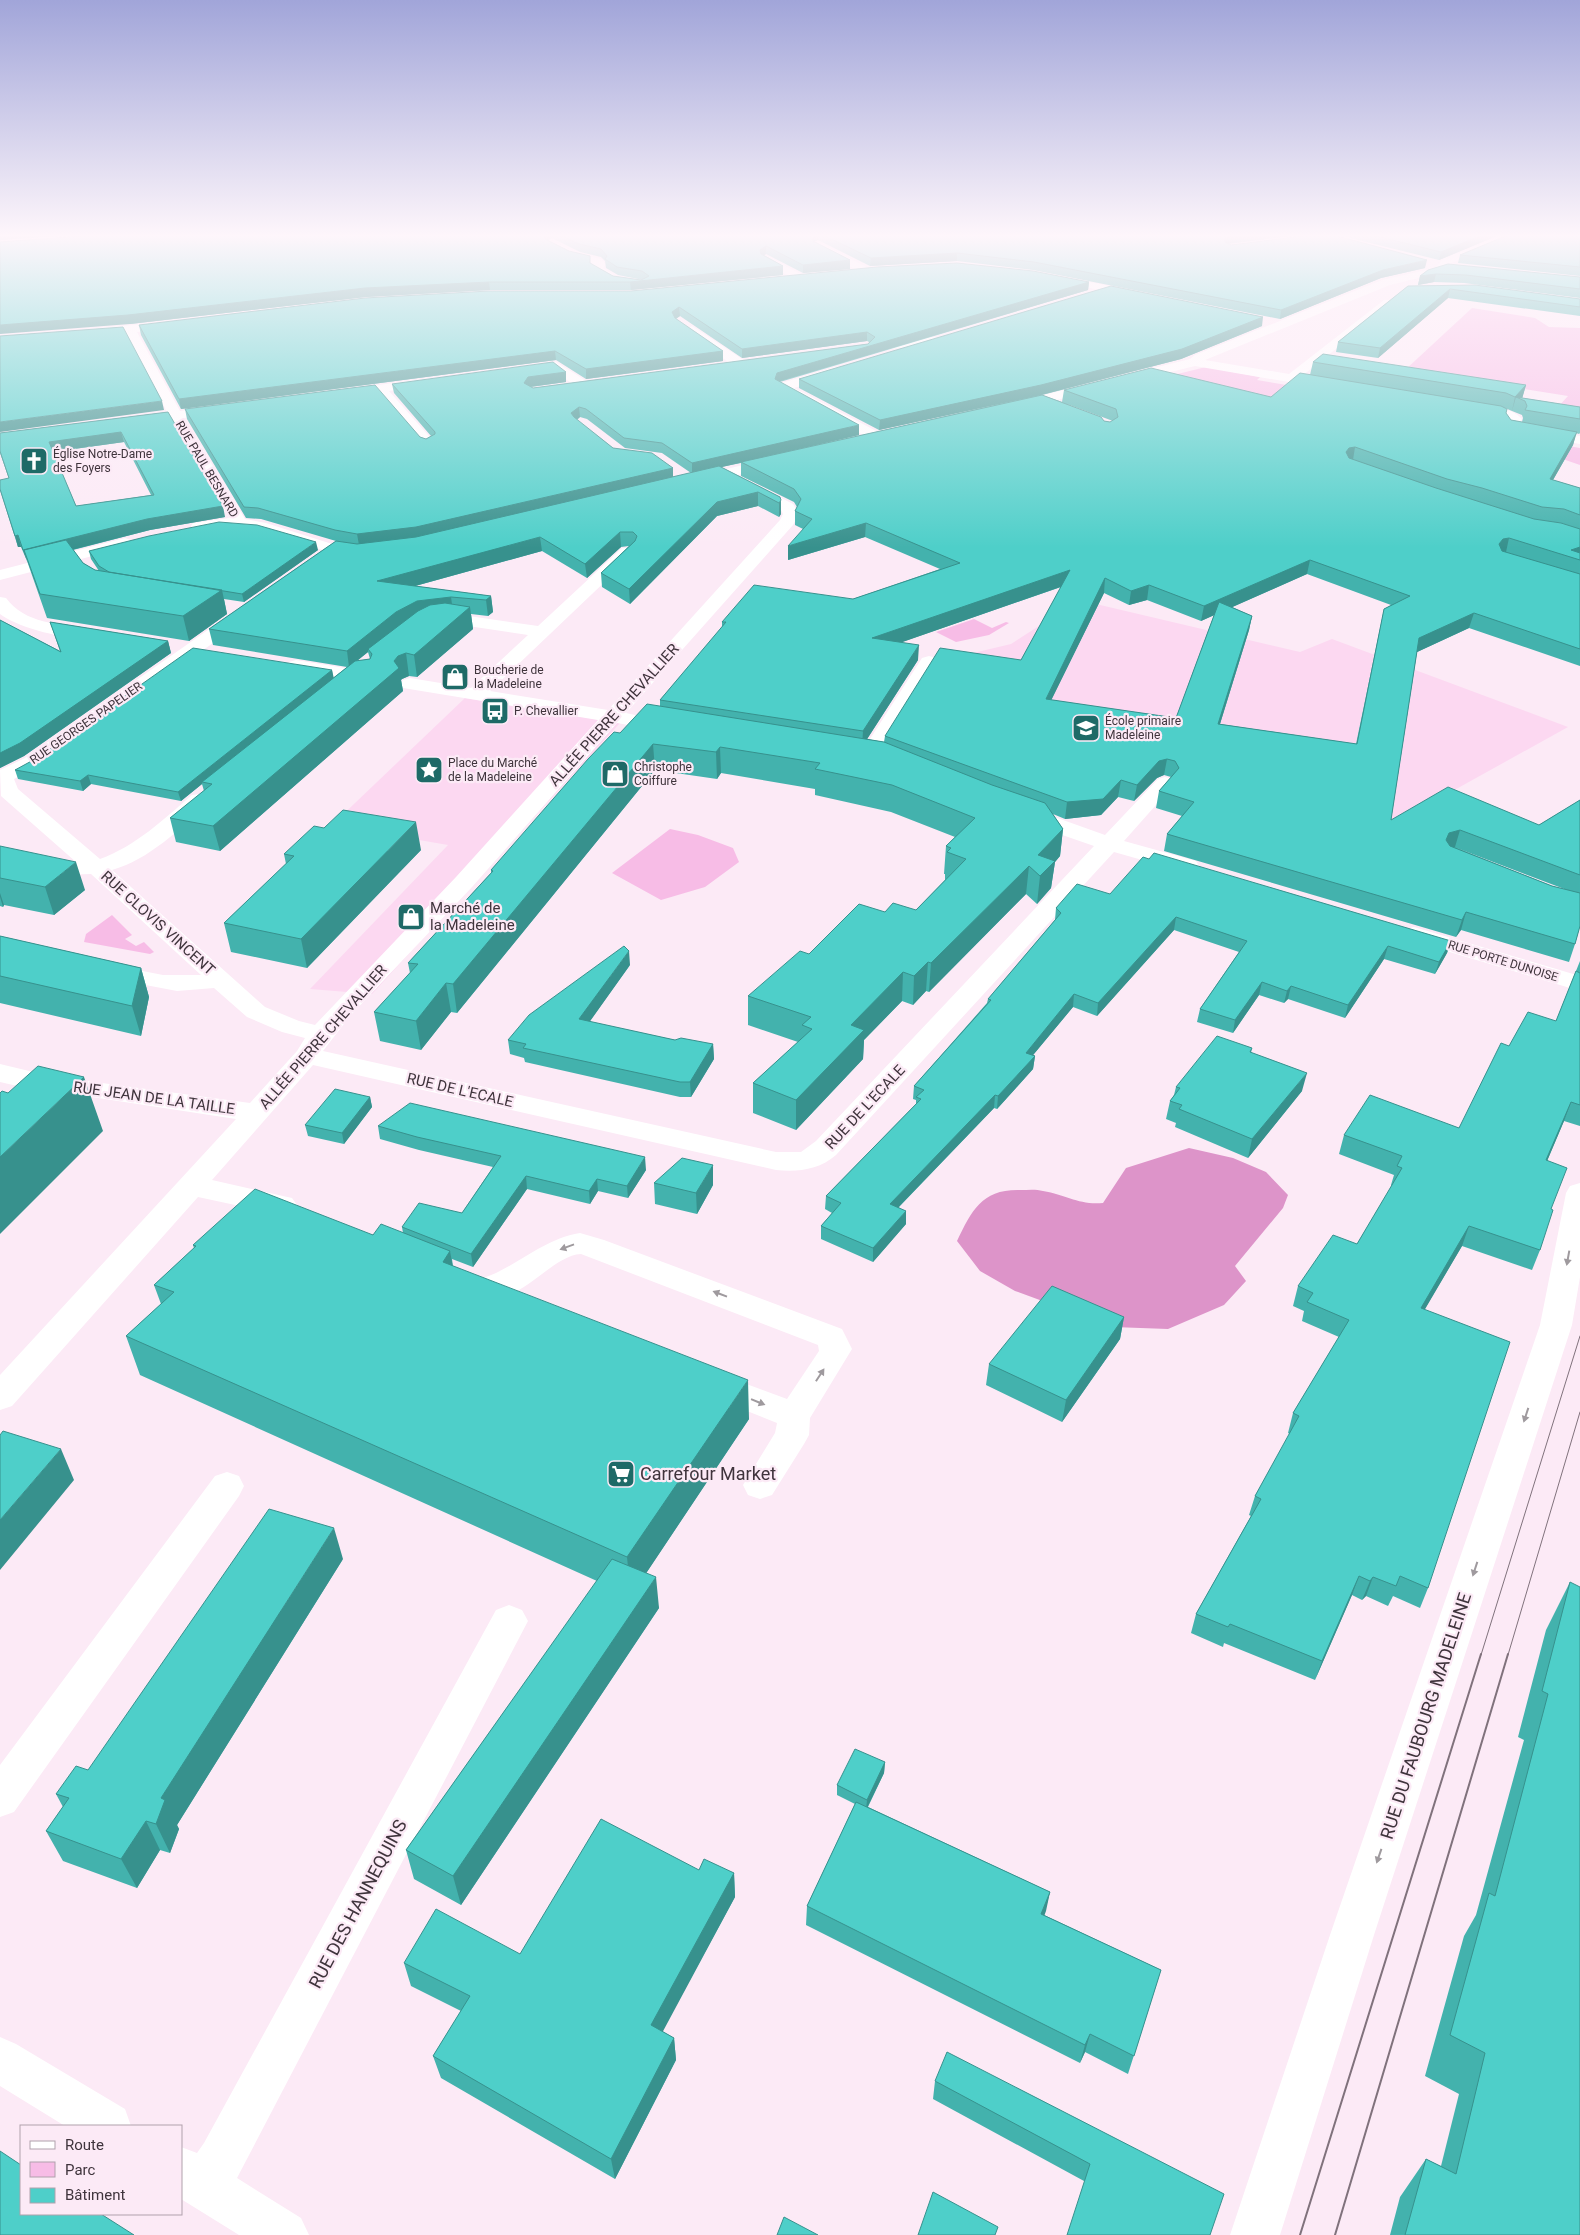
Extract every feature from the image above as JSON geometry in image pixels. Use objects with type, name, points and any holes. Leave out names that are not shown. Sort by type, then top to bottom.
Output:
[{"type":"street","name":"RUE PAUL BESNARD","points":[[135,339],[175,416],[237,518],[238,523]]},
{"type":"street","points":[[707,339],[745,363],[724,366]]},
{"type":"street","points":[[1195,362],[1199,358],[1243,339]]},
{"type":"street","points":[[1291,379],[1341,339]]},
{"type":"street","points":[[857,349],[938,340],[867,361]]},
{"type":"street","points":[[534,392],[552,390],[588,384],[558,360],[520,371],[552,390]]},
{"type":"street","points":[[1005,408],[1042,401],[1195,362],[1339,386]]},
{"type":"street","points":[[848,367],[783,386],[884,436],[857,442]]},
{"type":"street","points":[[330,395],[448,380]]},
{"type":"street","points":[[380,389],[428,443]]},
{"type":"street","points":[[1042,401],[1068,410]]},
{"type":"street","points":[[1453,406],[1502,413],[1515,419],[1511,424],[1513,428],[1580,440]]},
{"type":"street","points":[[118,423],[232,408]]},
{"type":"street","points":[[683,478],[723,474],[790,458]]},
{"type":"street","name":"ALLÉE PIERRE CHEVALLIER","points":[[0,1396],[257,1113],[307,1056],[322,1034],[464,882],[787,522],[791,514],[787,507],[723,474]]},
{"type":"street","points":[[188,529],[221,523],[238,523],[260,526],[334,548],[359,552],[378,550]]},
{"type":"street","points":[[0,575],[82,562],[141,540]]},
{"type":"street","points":[[315,562],[334,548]]},
{"type":"street","points":[[475,695],[628,551]]},
{"type":"street","points":[[0,602],[5,610],[12,615],[31,623],[108,636]]},
{"type":"street","name":"RUE GEORGES PAPELIER","points":[[1,777],[32,762],[251,608],[221,606]]},
{"type":"street","points":[[421,624],[448,618],[542,632]]},
{"type":"street","points":[[164,645],[216,654]]},
{"type":"street","points":[[890,761],[858,754],[928,662]]},
{"type":"street","points":[[274,663],[366,673],[330,694]]},
{"type":"street","points":[[410,684],[652,723]]},
{"type":"street","name":"RUE CLOVIS VINCENT","points":[[1,777],[8,792],[96,867],[256,1012],[290,1026],[322,1034]]},
{"type":"street","name":"RUE DE L'ECALE","points":[[307,1056],[776,1161],[806,1161],[820,1154],[826,1148],[1165,783]]},
{"type":"street","points":[[96,867],[144,846],[214,789]]},
{"type":"street","points":[[1006,808],[1108,843],[1208,872]]},
{"type":"street","name":"RUE CLOVIS VINCENT","points":[[0,859],[57,868],[96,867]]},
{"type":"street","name":"RUE PORTE DUNOISE","points":[[1398,929],[1580,984]]},
{"type":"street","name":"RUE CLOVIS VINCENT","points":[[88,967],[175,984],[195,985],[220,979]]},
{"type":"street","name":"RUE JEAN DE LA TAILLE","points":[[0,1072],[14,1077],[50,1084],[257,1113]]},
{"type":"street","points":[[29,1104],[50,1084]]},
{"type":"street","points":[[192,1186],[279,1204],[306,1215]]},
{"type":"street","name":"RUE DU FAUBOURG MADELEINE","points":[[1255,2235],[1352,1935],[1556,1325],[1580,1193]]},
{"type":"street","points":[[521,1307],[474,1282],[508,1283],[561,1249],[577,1244],[593,1247],[831,1337],[836,1349],[794,1416],[792,1435],[760,1485]]},
{"type":"street","points":[[683,1372],[794,1416]]},
{"type":"street","points":[[0,1798],[226,1486]]},
{"type":"street","name":"RUE DES HANNEQUINS","points":[[284,2235],[192,2178],[221,2160],[509,1621]]},
{"type":"street","points":[[0,2060],[106,2125]]},
{"type":"shaded area","points":[[1079,600],[1300,652],[1332,639],[1568,727],[1440,798],[1402,830],[1327,792],[942,730],[952,658],[1011,644]]},
{"type":"shaded area","name":"Marché de la Madeleine","points":[[465,698],[620,723],[372,994],[310,989],[448,845],[332,825]]},
{"type":"shaded area","points":[[1189,1148],[1233,1158],[1266,1172],[1288,1195],[1283,1208],[1235,1266],[1246,1281],[1224,1305],[1168,1329],[1113,1327],[1015,1291],[980,1271],[957,1241],[974,1211],[987,1198],[996,1193],[1038,1190],[1086,1203],[1103,1203],[1126,1168]]},
{"type":"green space","points":[[1438,339],[1580,339],[1580,411],[1558,407],[1568,396],[1405,370]]},
{"type":"green space","points":[[1206,367],[1260,377],[1257,380],[1496,420],[1485,432],[1580,448],[1580,465],[1516,443],[1336,424],[1153,380]]},
{"type":"green space","points":[[974,619],[992,628],[1006,622],[1009,623],[989,635],[956,642],[936,632]]},
{"type":"green space","points":[[670,829],[698,835],[733,848],[739,862],[705,887],[661,900],[612,873]]},
{"type":"green space","points":[[112,915],[132,935],[125,939],[136,946],[144,942],[154,952],[150,954],[84,942],[86,934]]},
{"type":"building","points":[[0,339],[129,339],[162,401],[0,422]]},
{"type":"building","points":[[147,339],[706,339],[723,351],[586,369],[555,351],[179,399]]},
{"type":"building","points":[[727,339],[813,339],[742,349]]},
{"type":"building","points":[[873,339],[893,339],[777,373],[775,379],[859,425],[692,463],[662,443],[624,438],[586,409],[579,407],[571,413],[574,417],[613,448],[652,453],[673,468],[416,527],[357,534],[335,530],[258,508],[244,507],[185,409],[375,385],[420,437],[426,439],[435,434],[435,432],[392,384],[553,362],[566,372],[528,377],[524,383],[533,388],[868,344]]},
{"type":"building","points":[[932,339],[1207,339],[1182,349],[1041,385],[880,420],[799,379]]},
{"type":"building","points":[[1341,339],[1390,339],[1380,348],[1338,342]]},
{"type":"building","points":[[1323,354],[1526,385],[1515,397],[1506,393],[1313,362]]},
{"type":"building","points":[[1151,368],[1271,397],[1300,373],[1501,406],[1507,409],[1506,413],[1511,420],[1577,432],[1550,479],[1580,488],[1580,515],[1564,509],[1542,507],[1447,479],[1355,447],[1349,448],[1346,452],[1349,458],[1436,488],[1534,519],[1561,523],[1580,529],[1580,547],[1571,550],[1580,553],[1580,560],[1509,538],[1503,539],[1499,544],[1502,551],[1580,574],[1580,649],[1474,613],[1419,638],[1391,820],[1448,787],[1539,825],[1580,800],[1580,875],[1460,830],[1449,833],[1446,840],[1450,846],[1552,886],[1580,893],[1580,926],[1575,944],[1466,912],[1462,920],[1167,834],[1194,802],[1159,791],[1179,768],[1175,761],[1167,759],[1159,761],[1137,785],[1121,780],[1103,799],[1067,802],[885,736],[940,648],[1021,660],[1070,570],[872,638],[919,645],[863,731],[660,700],[726,622],[722,622],[754,585],[853,599],[960,563],[866,523],[788,546],[812,519],[795,511],[801,499],[794,489],[741,462],[1042,395],[1101,417],[1104,421],[1110,422],[1118,417],[1116,409],[1064,390]],"holes":[[[1310,560],[1410,596],[1384,609],[1357,744],[1218,724],[1252,616],[1219,602],[1176,718],[1046,699],[1105,578],[1131,591],[1149,585],[1204,606]]]},
{"type":"building","points":[[1516,397],[1580,407],[1580,419],[1525,410],[1527,406],[1525,401]]},
{"type":"building","points":[[168,412],[223,506],[147,519],[23,550],[18,535],[15,536],[0,489],[0,480],[9,478],[0,451],[0,433]],"holes":[[[121,432],[154,495],[76,506],[49,442]]]},
{"type":"building","points":[[719,466],[780,497],[781,500],[779,503],[758,492],[717,502],[629,589],[601,573],[635,541],[637,536],[633,532],[620,532],[585,564],[540,537],[377,581],[491,596],[486,600],[451,597],[417,601],[396,612],[347,651],[209,629],[336,541],[357,544],[416,537]]},
{"type":"building","points":[[219,522],[257,525],[316,542],[242,594],[109,572],[99,566],[89,551],[149,536]]},
{"type":"building","points":[[66,540],[83,563],[95,570],[222,590],[183,616],[40,594],[24,550]]},
{"type":"building","points":[[445,603],[470,607],[414,655],[406,653],[398,656],[394,661],[399,668],[213,826],[170,818],[212,784],[202,782],[355,661],[370,659],[372,654],[368,649],[418,611],[430,605]]},
{"type":"building","points":[[0,620],[61,652],[50,622],[168,641],[20,743],[0,753]]},
{"type":"building","points":[[193,648],[332,670],[178,792],[88,775],[80,781],[15,770],[37,758]]},
{"type":"building","points":[[647,704],[884,742],[992,785],[1045,803],[1063,829],[1038,855],[1055,861],[1040,876],[1029,866],[931,963],[928,962],[914,976],[903,972],[851,1025],[864,1030],[796,1100],[753,1083],[812,1029],[802,1025],[811,1017],[748,996],[800,951],[809,954],[859,904],[885,912],[893,903],[916,910],[966,859],[947,852],[951,848],[946,846],[975,818],[892,785],[815,769],[820,763],[720,747],[716,752],[653,744],[453,984],[446,983],[416,1021],[374,1012],[418,964],[408,963],[493,871],[491,870],[588,759],[614,732],[620,733]]},
{"type":"building","points":[[343,810],[416,822],[301,939],[224,923],[294,856],[284,854],[314,826],[324,828]]},
{"type":"building","points":[[0,846],[76,862],[45,887],[0,878]]},
{"type":"building","points":[[1154,853],[1451,941],[1439,962],[1388,946],[1348,1005],[1291,986],[1287,991],[1262,982],[1235,1020],[1200,1009],[1247,941],[1176,917],[1098,1003],[1074,994],[1026,1053],[1035,1056],[998,1096],[995,1095],[890,1204],[906,1211],[873,1248],[821,1226],[841,1203],[826,1196],[921,1099],[916,1097],[924,1090],[914,1086],[991,1000],[988,999],[1061,913],[1056,908],[1077,884],[1110,894],[1143,857],[1149,859]]},
{"type":"building","points":[[0,936],[141,968],[132,1006],[0,976]]},
{"type":"building","points":[[624,946],[629,951],[579,1019],[675,1040],[681,1038],[713,1044],[690,1082],[680,1082],[523,1048],[526,1044],[508,1040],[529,1015]]},
{"type":"building","points":[[1576,971],[1580,973],[1580,1105],[1571,1102],[1546,1160],[1567,1168],[1551,1209],[1553,1210],[1540,1250],[1469,1226],[1421,1308],[1510,1342],[1428,1588],[1400,1576],[1396,1586],[1373,1577],[1370,1581],[1359,1576],[1322,1661],[1230,1624],[1228,1627],[1196,1614],[1261,1499],[1255,1496],[1299,1416],[1293,1413],[1349,1320],[1307,1302],[1313,1293],[1298,1286],[1333,1235],[1357,1244],[1402,1168],[1397,1166],[1402,1156],[1344,1135],[1370,1095],[1459,1128],[1501,1043],[1509,1046],[1528,1012],[1556,1021]]},
{"type":"building","points":[[1217,1036],[1252,1048],[1250,1052],[1307,1073],[1252,1139],[1179,1109],[1182,1105],[1170,1101],[1180,1088],[1176,1087]]},
{"type":"building","points":[[38,1066],[84,1077],[0,1157],[0,1093],[2,1091],[8,1093]]},
{"type":"building","points":[[335,1089],[370,1097],[342,1133],[305,1125]]},
{"type":"building","points":[[410,1103],[645,1157],[627,1186],[597,1179],[589,1191],[526,1176],[471,1254],[402,1227],[419,1203],[462,1213],[501,1156],[378,1126]]},
{"type":"building","points":[[682,1158],[713,1165],[696,1193],[654,1183]]},
{"type":"building","points":[[255,1189],[373,1235],[381,1224],[450,1251],[443,1262],[748,1380],[627,1557],[126,1336],[174,1292],[154,1285],[196,1246],[193,1245]]},
{"type":"building","points":[[1052,1286],[1124,1317],[1066,1400],[989,1364]]},
{"type":"building","points":[[3,1431],[61,1449],[0,1520],[0,1435]]},
{"type":"building","points":[[269,1509],[334,1528],[161,1798],[165,1800],[156,1824],[146,1821],[121,1859],[46,1831],[69,1798],[56,1794],[76,1766],[88,1770]]},
{"type":"building","points":[[612,1559],[656,1577],[453,1876],[406,1850]]},
{"type":"building","points":[[1570,1582],[1580,1587],[1580,2235],[1405,2235],[1426,2159],[1456,2174],[1485,2053],[1450,2035],[1489,1893],[1495,1896],[1548,1694],[1542,1691]]},
{"type":"building","points":[[855,1749],[885,1762],[867,1800],[837,1785]]},
{"type":"building","points":[[856,1802],[1050,1892],[1041,1914],[1161,1970],[1134,2056],[1090,2034],[1085,2045],[807,1906]]},
{"type":"building","points":[[601,1819],[699,1870],[704,1859],[734,1873],[651,2025],[674,2038],[611,2159],[433,2056],[470,1996],[404,1963],[436,1909],[520,1954]]},
{"type":"building","points":[[947,2052],[1224,2194],[1210,2235],[1067,2235],[1090,2164],[935,2081]]},
{"type":"building","points":[[0,2151],[20,2164],[20,2215],[103,2215],[134,2235],[0,2235]]},
{"type":"building","points":[[933,2192],[998,2227],[995,2235],[918,2235]]},
{"type":"building","points":[[784,2217],[818,2235],[777,2235]]},
{"type":"tram line","points":[[1481,1655],[1580,1336]]},
{"type":"tram line","points":[[1508,1655],[1580,1412]]},
{"type":"tram line","points":[[1300,2235],[1481,1654]]},
{"type":"tram line","points":[[1335,2235],[1508,1654]]},
{"type":"place","name":"Église Notre-Dame des Foyers","points":[[34,461]]},
{"type":"place","name":"Boucherie de la Madeleine","points":[[455,677]]},
{"type":"place","name":"P. Chevallier","points":[[495,711]]},
{"type":"place","name":"École primaire Madeleine","points":[[1086,728]]},
{"type":"place","name":"Place du Marché de la Madeleine","points":[[429,770]]},
{"type":"place","name":"Christophe Coiffure","points":[[615,774]]},
{"type":"place","name":"Marché de la Madeleine","points":[[411,917]]},
{"type":"place","name":"Carrefour Market","points":[[621,1474]]}]
